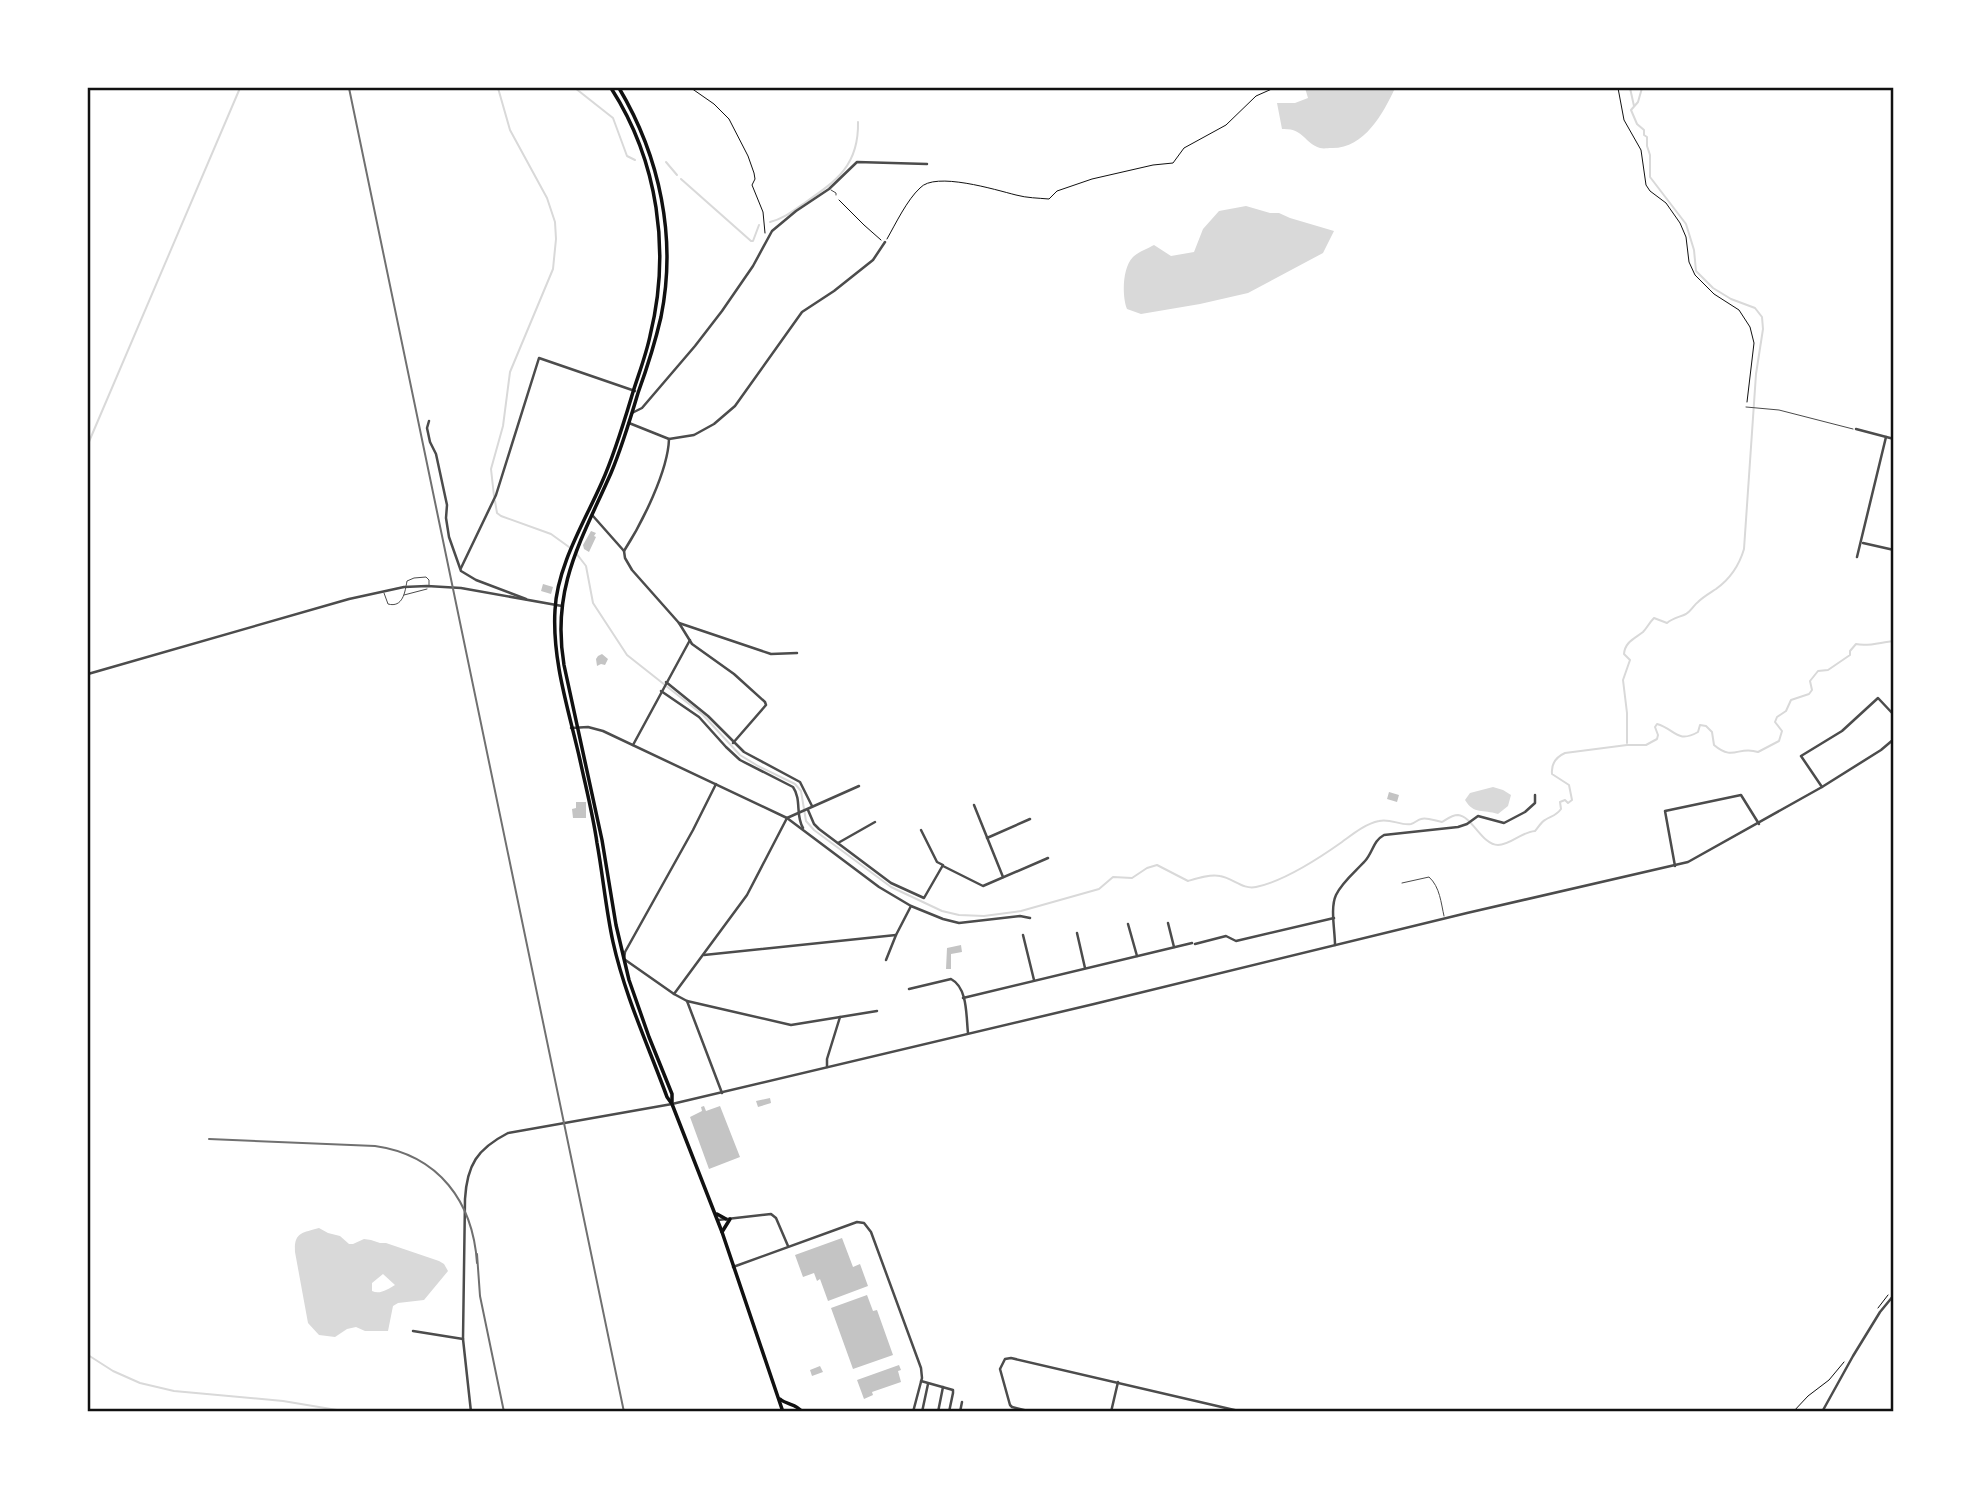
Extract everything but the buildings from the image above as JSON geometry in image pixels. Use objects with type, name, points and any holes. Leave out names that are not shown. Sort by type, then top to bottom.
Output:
[{"type":"main road","points":[[575,548],[593,516],[629,423],[655,313],[660,266],[657,209],[648,169],[624,109],[611,88]]},
{"type":"main road","points":[[619,88],[644,136],[661,194],[667,250],[661,315],[603,480],[560,578],[555,605],[555,638],[571,728],[593,818],[615,948],[632,1010],[718,1220],[783,1412],[792,1406]]},
{"type":"main road","points":[[629,405],[632,413]]},
{"type":"main road","points":[[572,555],[562,606],[562,654],[632,993],[672,1094],[672,1104]]},
{"type":"main road","points":[[715,1213],[728,1219],[722,1232]]},
{"type":"main road","points":[[779,1398],[798,1407],[802,1412]]},
{"type":"street","points":[[632,413],[642,408],[695,346],[753,266],[772,231],[783,221],[829,189],[858,162],[927,164]]},
{"type":"street","points":[[629,423],[669,439],[699,433],[714,424],[730,411],[802,312],[873,260],[885,242]]},
{"type":"street","points":[[461,568],[496,495],[539,358],[636,391]]},
{"type":"street","points":[[429,421],[427,428],[436,454],[447,505],[449,537],[463,573],[532,602]]},
{"type":"street","points":[[1856,429],[1894,439]]},
{"type":"street","points":[[1857,556],[1886,437]]},
{"type":"street","points":[[624,551],[638,528],[663,469],[668,455],[669,439]]},
{"type":"street","points":[[593,516],[624,551],[632,570],[679,622],[696,648],[743,681],[766,704],[733,743]]},
{"type":"street","points":[[1861,543],[1894,550]]},
{"type":"street","points":[[88,674],[364,596],[409,586],[435,586],[562,606]]},
{"type":"street","points":[[679,622],[771,654],[797,653]]},
{"type":"street","points":[[633,745],[690,640]]},
{"type":"street","points":[[666,682],[754,759],[800,782],[812,806]]},
{"type":"street","points":[[662,690],[699,717],[740,760],[793,788],[798,796],[799,821],[804,831]]},
{"type":"street","points":[[1822,787],[1801,756],[1842,731],[1878,698],[1894,715]]},
{"type":"street","points":[[571,728],[596,728],[787,818],[879,887],[911,906],[959,923],[1016,916],[1030,918]]},
{"type":"street","points":[[471,1412],[463,1339],[465,1199],[468,1173],[482,1151],[508,1133],[722,1093],[1444,918],[1675,866],[1688,862],[1759,824],[1881,750],[1894,739]]},
{"type":"street","points":[[716,785],[625,952],[624,959],[674,995],[687,1001],[791,1025],[877,1011]]},
{"type":"street","points":[[674,995],[747,895],[787,818],[859,786]]},
{"type":"street","points":[[1335,944],[1334,904],[1337,894],[1366,860],[1374,842],[1379,838],[1384,835],[1439,830],[1469,822],[1478,816],[1504,823],[1530,808],[1535,803],[1535,795]]},
{"type":"street","points":[[1675,866],[1665,811],[1741,795],[1759,824]]},
{"type":"street","points":[[974,805],[1003,877]]},
{"type":"street","points":[[808,810],[814,824],[838,843],[891,883],[924,898],[943,865]]},
{"type":"street","points":[[987,838],[1031,819]]},
{"type":"street","points":[[838,843],[875,822]]},
{"type":"street","points":[[921,830],[937,862],[983,886],[1048,858]]},
{"type":"street","points":[[886,960],[911,906]]},
{"type":"street","points":[[963,998],[1174,947],[1226,936],[1236,941],[1334,918]]},
{"type":"street","points":[[1168,923],[1174,947]]},
{"type":"street","points":[[1128,924],[1137,956]]},
{"type":"street","points":[[1077,933],[1085,968]]},
{"type":"street","points":[[704,955],[896,935]]},
{"type":"street","points":[[1023,935],[1034,980]]},
{"type":"street","points":[[909,989],[955,980],[962,989],[968,1033]]},
{"type":"street","points":[[687,1001],[722,1093]]},
{"type":"street","points":[[827,1067],[839,1017]]},
{"type":"street","points":[[718,1220],[774,1215],[788,1246]]},
{"type":"street","points":[[733,1267],[857,1222],[868,1226],[921,1368],[921,1381],[913,1412]]},
{"type":"street","points":[[1822,1412],[1836,1383],[1886,1303],[1894,1295]]},
{"type":"street","points":[[413,1331],[463,1339]]},
{"type":"street","points":[[1032,1412],[1010,1405],[1000,1371],[1001,1363],[1008,1358],[1243,1412]]},
{"type":"street","points":[[921,1381],[951,1389],[953,1392],[948,1412]]},
{"type":"street","points":[[1111,1412],[1118,1382]]},
{"type":"street","points":[[922,1412],[929,1383]]},
{"type":"street","points":[[938,1412],[943,1387]]},
{"type":"street","points":[[960,1412],[962,1402]]},
{"type":"lane","points":[[829,189],[836,195]]},
{"type":"lane","points":[[1746,407],[1779,410],[1856,429]]},
{"type":"lane","points":[[383,591],[388,604],[392,606],[398,604],[404,595],[407,580],[420,577],[429,580],[426,590],[404,595]]},
{"type":"lane","points":[[1402,883],[1429,877],[1434,881],[1444,918]]},
{"type":"path","points":[[691,88],[714,104],[729,119],[748,156],[754,177],[752,186],[765,219],[763,247]]},
{"type":"path","points":[[836,195],[864,226],[885,242],[918,189],[926,183],[957,183],[1028,198],[1049,199],[1057,191],[1092,179],[1173,163],[1184,148],[1226,125],[1256,96],[1274,88]]},
{"type":"path","points":[[1618,88],[1624,120],[1640,150],[1647,187],[1666,204],[1682,226],[1689,262],[1695,275],[1714,294],[1739,310],[1750,327],[1754,343],[1746,407]]},
{"type":"path","points":[[1793,1412],[1829,1380]]},
{"type":"shaded area","points":[[1305,88],[1395,88],[1378,119],[1363,136],[1343,147],[1320,148],[1295,131],[1282,129],[1277,103],[1295,103],[1308,98]]},
{"type":"shaded area","points":[[1246,206],[1279,213],[1334,231],[1323,253],[1248,293],[1141,314],[1127,309],[1124,297],[1125,275],[1129,262],[1135,255],[1154,245],[1171,256],[1194,252],[1203,229],[1219,211]]},
{"type":"shaded area","points":[[1493,787],[1511,795],[1508,806],[1498,814],[1475,810],[1465,800],[1470,793]]},
{"type":"shaded area","points":[[319,1228],[340,1236],[349,1244],[364,1239],[386,1243],[439,1261],[448,1271],[424,1300],[393,1306],[388,1331],[365,1331],[356,1327],[335,1337],[319,1335],[308,1323],[295,1245],[300,1234]],"holes":[[[383,1274],[395,1285],[381,1292],[372,1291],[372,1283]]]},
{"type":"waterway","points":[[88,444],[240,88]]},
{"type":"waterway","points":[[494,496],[491,469],[503,426],[510,372],[553,269],[556,239],[555,222],[547,198],[510,130],[498,88]]},
{"type":"waterway","points":[[575,88],[613,118],[627,156],[635,160]]},
{"type":"waterway","points":[[1630,88],[1634,106]]},
{"type":"waterway","points":[[1627,743],[1623,680],[1630,660],[1624,654],[1626,646],[1643,632],[1654,618],[1667,623],[1688,613],[1730,576],[1744,549],[1756,374],[1763,329],[1762,317],[1755,308],[1731,299],[1713,288],[1696,271],[1694,250],[1686,224],[1650,177],[1647,137],[1631,110],[1638,102],[1642,88]]},
{"type":"waterway","points":[[770,222],[784,217],[826,188],[843,171],[854,150],[858,122]]},
{"type":"waterway","points":[[666,162],[677,175]]},
{"type":"waterway","points":[[681,179],[751,241],[759,225]]},
{"type":"waterway","points":[[495,501],[497,513],[501,516],[551,534],[569,547]]},
{"type":"waterway","points":[[576,553],[586,566],[593,603],[627,655],[703,715],[740,755],[795,784],[801,791],[806,821],[814,830],[891,887],[942,911],[959,915],[984,916],[1021,911],[1099,889],[1113,877],[1132,878],[1157,865],[1188,881],[1216,876],[1247,887],[1256,887],[1290,875],[1364,827],[1383,820],[1412,824],[1420,819],[1442,822],[1458,815],[1468,820],[1492,844],[1503,844],[1535,831],[1561,809],[1560,802],[1565,800],[1568,803],[1572,800],[1569,785],[1552,774],[1553,764],[1565,753],[1646,745],[1657,739],[1657,724],[1685,737],[1698,732],[1700,725],[1706,726],[1712,732],[1714,745],[1721,750],[1731,753],[1746,750],[1758,752],[1779,741],[1782,731],[1775,722],[1777,717],[1786,711],[1791,700],[1809,694],[1812,690],[1810,681],[1818,671],[1828,670],[1850,655],[1856,644],[1894,641]]},
{"type":"waterway","points":[[88,1355],[113,1371],[140,1383],[174,1391],[283,1401],[349,1412]]},
{"type":"railway","points":[[349,88],[624,1412]]},
{"type":"railway","points":[[209,1139],[375,1146],[398,1151],[434,1171],[460,1202],[474,1241],[477,1263]]},
{"type":"railway","points":[[477,1254],[480,1296],[504,1412]]}]
